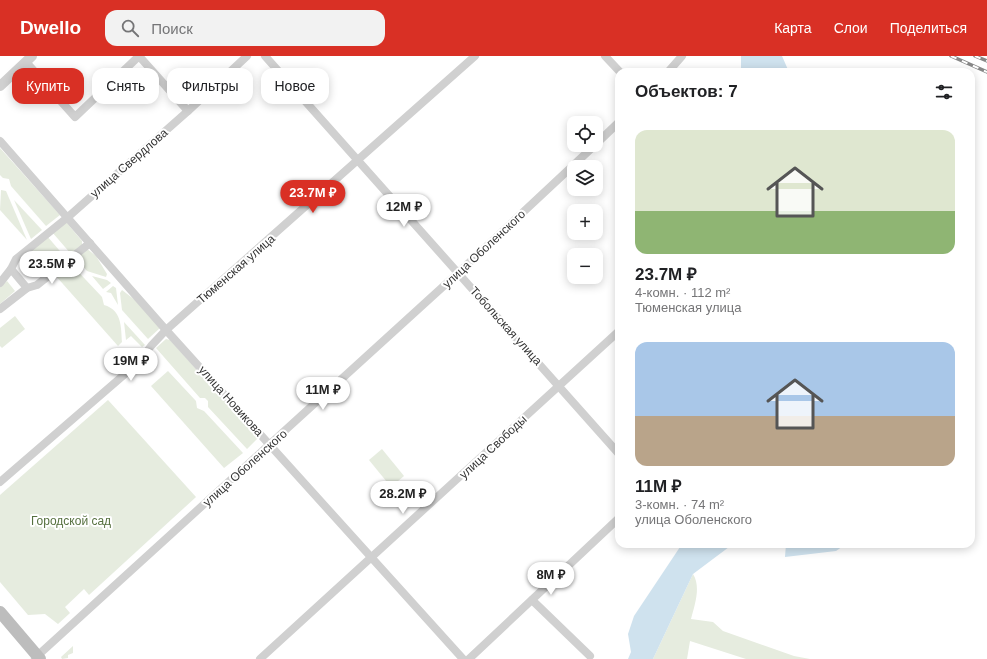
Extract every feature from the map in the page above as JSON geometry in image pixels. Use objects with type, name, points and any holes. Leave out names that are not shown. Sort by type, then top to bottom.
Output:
[{"type":"main road","points":[[0,612],[37,658]]},
{"type":"street","points":[[0,86],[29,59],[74,117],[139,56],[188,111]]},
{"type":"street","name":"улица Свердлова","points":[[0,283],[11,269],[16,259],[68,217],[188,111],[247,56]]},
{"type":"street","name":"Тобольская улица","points":[[265,56],[615,449]]},
{"type":"street","name":"Тюменская улица","points":[[0,482],[140,361],[150,346],[166,330],[358,162],[475,56]]},
{"type":"street","points":[[605,56],[616,68]]},
{"type":"street","points":[[672,68],[682,56]]},
{"type":"street","name":"улица Оболенского","points":[[603,137],[615,126]]},
{"type":"street","name":"улица Новикова","points":[[0,141],[166,330],[463,659]]},
{"type":"street","name":"улица Оболенского","points":[[37,658],[458,274],[587,152]]},
{"type":"street","points":[[0,309],[27,288],[37,285],[90,243]]},
{"type":"street","points":[[11,269],[27,288]]},
{"type":"street","name":"улица Свободы","points":[[260,659],[615,336]]},
{"type":"street","points":[[469,659],[615,522]]},
{"type":"street","points":[[532,600],[590,656]]},
{"type":"green space","points":[[0,148],[60,215],[46,226],[11,186],[9,179],[3,178],[0,175]]},
{"type":"green space","points":[[1,190],[6,191],[27,240],[0,210]]},
{"type":"green space","points":[[14,200],[42,230],[31,239]]},
{"type":"green space","points":[[66,222],[82,241],[82,245],[71,254],[52,232]]},
{"type":"green space","points":[[47,236],[65,257],[46,272],[32,275],[19,261]]},
{"type":"green space","points":[[86,248],[96,256],[107,274],[106,277],[87,271],[75,257]]},
{"type":"green space","points":[[69,262],[102,297],[104,305],[110,307],[117,315],[121,325],[122,342],[118,346],[55,275]]},
{"type":"green space","points":[[92,276],[107,280],[111,283],[103,289]]},
{"type":"green space","points":[[7,281],[15,291],[0,304],[0,287]]},
{"type":"green space","points":[[113,286],[116,288],[118,305],[111,293],[106,292]]},
{"type":"green space","points":[[122,290],[135,300],[160,328],[148,339],[122,310],[120,293]]},
{"type":"green space","points":[[15,316],[25,329],[2,348],[0,346],[0,328]]},
{"type":"green space","points":[[124,322],[145,345],[142,347],[131,336],[126,340]]},
{"type":"green space","points":[[166,339],[170,340],[258,438],[247,449],[208,407],[208,401],[205,398],[200,398],[156,348]]},
{"type":"green space","points":[[168,371],[196,401],[197,408],[204,411],[243,453],[224,468],[151,386]]},
{"type":"green space","name":"Городской сад","points":[[108,400],[196,497],[89,595],[84,589],[65,607],[70,613],[58,624],[45,614],[28,615],[0,582],[0,495]]},
{"type":"green space","points":[[382,449],[404,476],[391,487],[369,460]]},
{"type":"green space","points":[[693,574],[697,584],[697,590],[696,602],[691,619],[713,622],[723,631],[794,656],[810,659],[746,659],[690,641],[687,659],[653,659]]},
{"type":"green space","points":[[73,646],[73,653],[68,655],[68,658],[62,659],[61,657]]},
{"type":"water","points":[[741,56],[782,56],[787,68],[741,68]]},
{"type":"water","points":[[679,548],[728,548],[693,574],[653,659],[628,659],[631,652],[628,634],[634,616]]},
{"type":"water","points":[[786,548],[840,548],[836,551],[785,557]]},
{"type":"railway","points":[[951,56],[987,72]]},
{"type":"railway","points":[[975,56],[987,61]]}]
